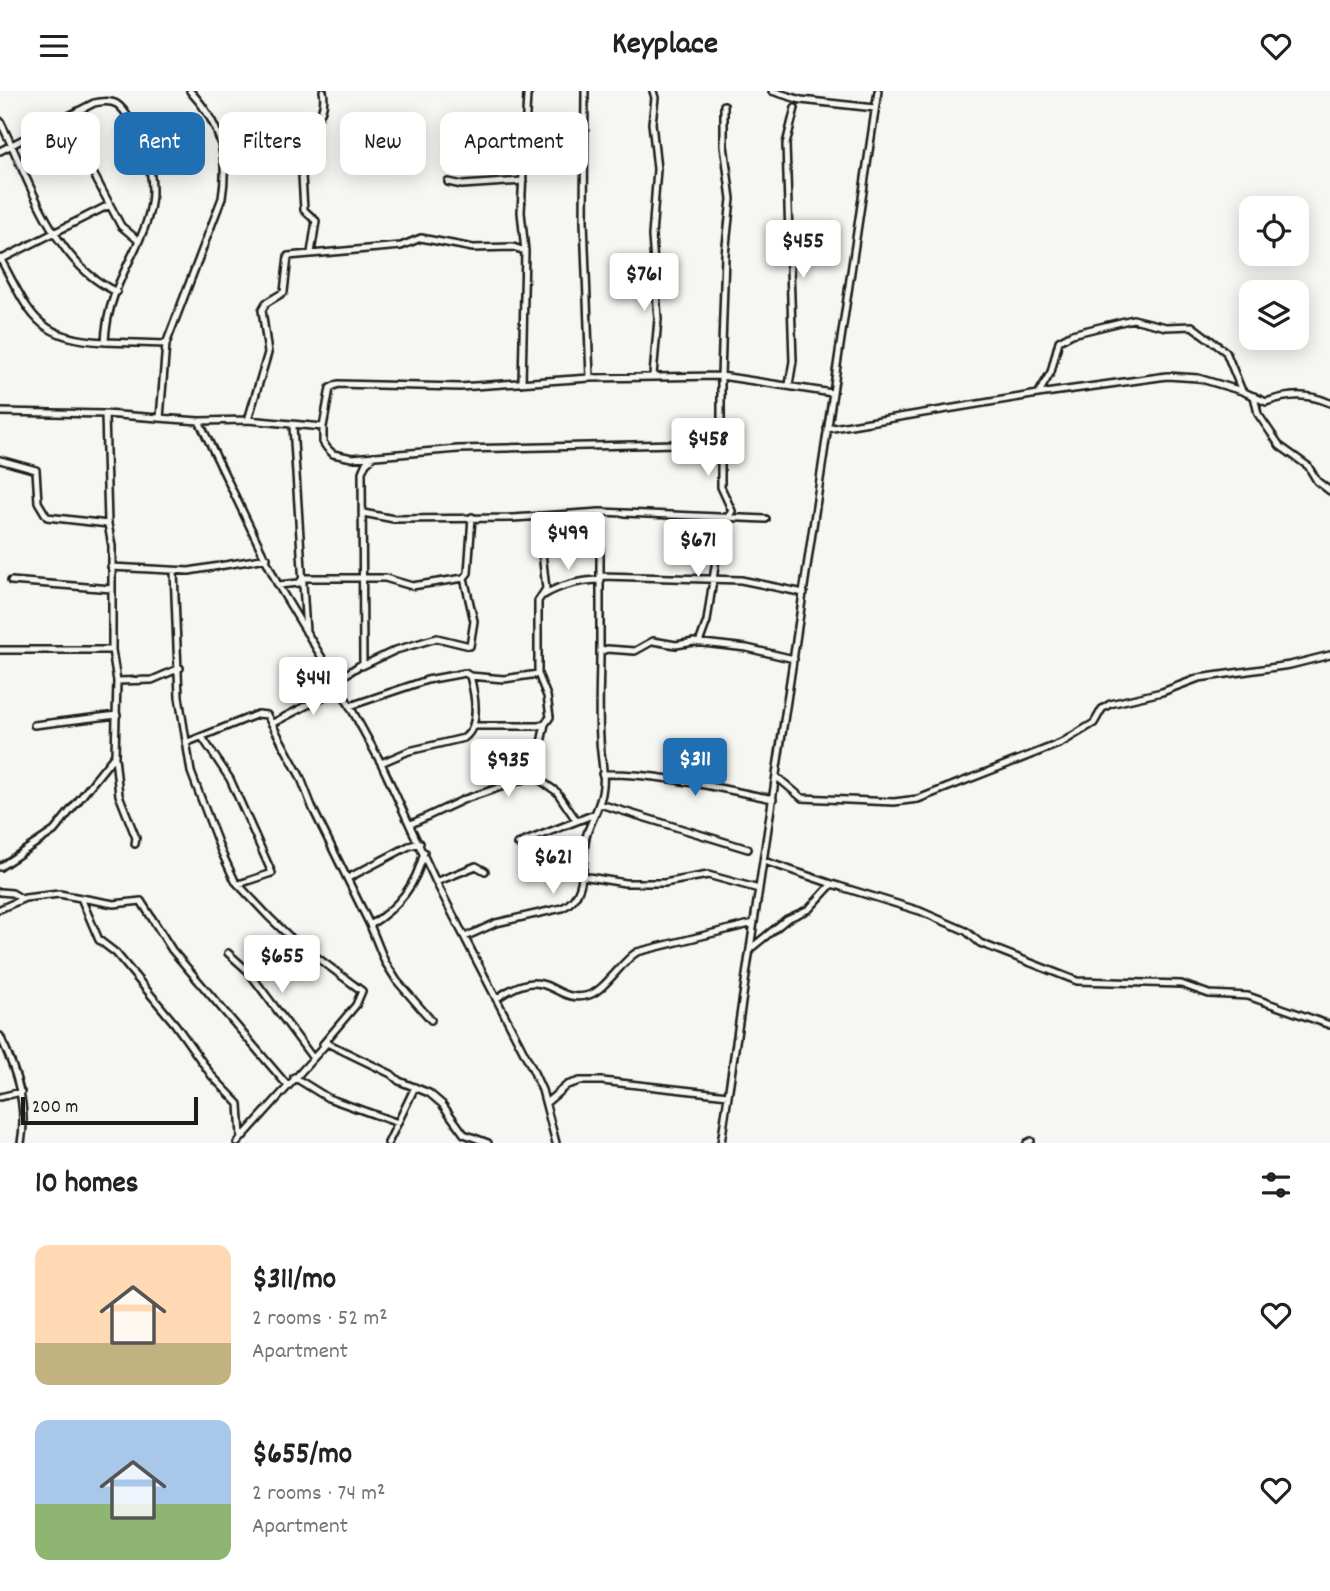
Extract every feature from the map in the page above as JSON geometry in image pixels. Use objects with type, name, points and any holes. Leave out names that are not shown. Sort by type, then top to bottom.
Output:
[{"type":"street","points":[[160,418],[166,344],[222,198],[225,178],[221,135],[211,116],[190,91]]},
{"type":"street","points":[[311,253],[316,221],[304,210],[302,175],[288,150],[289,142],[300,138],[318,119],[325,107],[323,91]]},
{"type":"street","points":[[522,383],[526,251],[521,212],[529,91]]},
{"type":"street","points":[[585,91],[584,221],[590,377]]},
{"type":"street","points":[[653,91],[655,97],[652,123],[657,169],[652,236],[658,319],[653,375]]},
{"type":"street","points":[[772,91],[802,100],[875,108]]},
{"type":"street","points":[[721,1143],[778,777],[878,91]]},
{"type":"street","points":[[79,112],[108,100],[120,104],[133,124],[154,179],[153,207],[117,292],[107,324],[105,342]]},
{"type":"street","points":[[699,643],[707,621],[716,546],[720,543],[725,517],[732,511],[721,487],[725,255],[731,199],[724,145],[724,105]]},
{"type":"street","points":[[789,385],[793,361],[786,144],[794,108]]},
{"type":"street","points":[[0,121],[55,233],[90,278],[117,292]]},
{"type":"street","points":[[0,151],[21,140]]},
{"type":"street","points":[[93,175],[125,231],[139,241]]},
{"type":"street","points":[[447,182],[462,185],[523,180]]},
{"type":"street","points":[[109,205],[0,259],[34,318],[51,331],[72,340],[166,344]]},
{"type":"street","points":[[248,420],[268,353],[262,323],[263,305],[284,292],[287,258],[311,253],[345,254],[401,246],[421,238],[473,249],[513,247],[526,251]]},
{"type":"street","points":[[1038,394],[1051,372],[1059,341],[1072,334],[1133,319],[1166,327],[1192,326],[1226,352],[1242,391]]},
{"type":"street","points":[[721,443],[458,449],[352,458],[333,454],[327,448],[323,442],[323,427],[327,394],[330,387],[338,384],[460,387],[590,377],[721,376],[832,393]]},
{"type":"street","points":[[827,429],[1167,376],[1198,378],[1242,391],[1266,402],[1284,395],[1312,395],[1330,403]]},
{"type":"street","points":[[1254,397],[1258,414],[1280,446],[1308,466],[1317,481],[1330,491]]},
{"type":"street","points":[[0,412],[105,414],[199,421],[248,420],[323,427]]},
{"type":"street","points":[[105,414],[108,524],[112,547],[112,650],[117,681],[115,755],[119,795],[136,838],[135,844]]},
{"type":"street","points":[[199,421],[278,585],[336,681],[381,763],[436,882],[531,1066],[556,1143]]},
{"type":"street","points":[[293,426],[306,634]]},
{"type":"street","points":[[359,667],[363,655],[362,473],[366,463],[374,456]]},
{"type":"street","points":[[352,458],[362,473]]},
{"type":"street","points":[[0,460],[13,461],[36,470],[38,502],[47,517],[108,524]]},
{"type":"street","points":[[465,937],[496,923],[571,904],[578,895],[586,859],[586,838],[600,804],[603,774],[600,512]]},
{"type":"street","points":[[363,513],[394,519],[600,512],[766,519]]},
{"type":"street","points":[[538,516],[545,567],[544,595]]},
{"type":"street","points":[[303,578],[385,578],[412,586],[464,578],[468,573],[472,517]]},
{"type":"street","points":[[111,567],[174,571],[220,568],[267,558]]},
{"type":"street","points":[[174,571],[180,668],[179,697],[191,772],[221,851],[239,884],[291,938],[362,991],[356,1005],[239,1140]]},
{"type":"street","points":[[278,585],[299,583],[303,578]]},
{"type":"street","points":[[336,681],[396,650],[438,638],[470,646],[474,621],[464,578]]},
{"type":"street","points":[[534,776],[545,724],[550,717],[547,696],[538,674],[538,601],[552,589],[602,578],[711,579],[760,583],[804,593]]},
{"type":"street","points":[[11,581],[112,589]]},
{"type":"street","points":[[600,652],[607,649],[635,651],[653,641],[676,645],[699,643],[747,647],[794,659]]},
{"type":"street","points":[[0,650],[112,650]]},
{"type":"street","points":[[778,777],[802,798],[894,802],[918,799],[1062,743],[1094,723],[1102,709],[1110,704],[1162,692],[1199,678],[1330,655]]},
{"type":"street","points":[[117,681],[152,680],[180,668]]},
{"type":"street","points":[[350,706],[448,675],[503,679],[538,674]]},
{"type":"street","points":[[470,676],[476,726]]},
{"type":"street","points":[[273,723],[340,688]]},
{"type":"street","points":[[188,742],[258,714],[267,715],[348,878],[385,963],[397,982],[431,1020]]},
{"type":"street","points":[[34,725],[117,715]]},
{"type":"street","points":[[381,763],[409,751],[464,739],[476,726],[545,724]]},
{"type":"street","points":[[202,737],[230,779],[272,873],[239,884]]},
{"type":"street","points":[[0,867],[54,831],[115,755]]},
{"type":"street","points":[[603,774],[653,776],[774,799]]},
{"type":"street","points":[[534,776],[556,792],[576,820]]},
{"type":"street","points":[[411,824],[465,800],[534,776]]},
{"type":"street","points":[[600,804],[748,849]]},
{"type":"street","points":[[518,844],[595,814]]},
{"type":"street","points":[[348,878],[409,846],[420,843]]},
{"type":"street","points":[[370,925],[397,907],[418,874],[424,852]]},
{"type":"street","points":[[764,862],[920,911],[966,932],[980,943],[1077,981],[1181,984],[1209,994],[1248,996],[1330,1025]]},
{"type":"street","points":[[436,882],[476,866],[485,871]]},
{"type":"street","points":[[582,876],[625,883],[664,883],[708,875],[759,889]]},
{"type":"street","points":[[750,949],[787,919],[809,909],[832,884]]},
{"type":"street","points":[[0,892],[12,893],[22,899]]},
{"type":"street","points":[[0,909],[22,899],[59,894],[114,904],[143,902],[172,950],[287,1085]]},
{"type":"street","points":[[81,898],[99,940],[116,953],[175,1024],[212,1076],[239,1104],[239,1140]]},
{"type":"street","points":[[496,999],[522,982],[536,982],[584,997],[594,993],[607,979],[620,972],[627,958],[637,952],[754,923]]},
{"type":"street","points":[[228,953],[248,971],[312,1057]]},
{"type":"street","points":[[0,1036],[18,1076],[22,1143]]},
{"type":"street","points":[[323,1044],[342,1049],[415,1087],[442,1104],[464,1135],[488,1143]]},
{"type":"street","points":[[294,1077],[328,1098],[398,1123]]},
{"type":"street","points":[[545,1103],[567,1085],[580,1081],[728,1095]]},
{"type":"street","points":[[388,1143],[415,1087]]},
{"type":"street","points":[[0,1097],[20,1092]]}]
